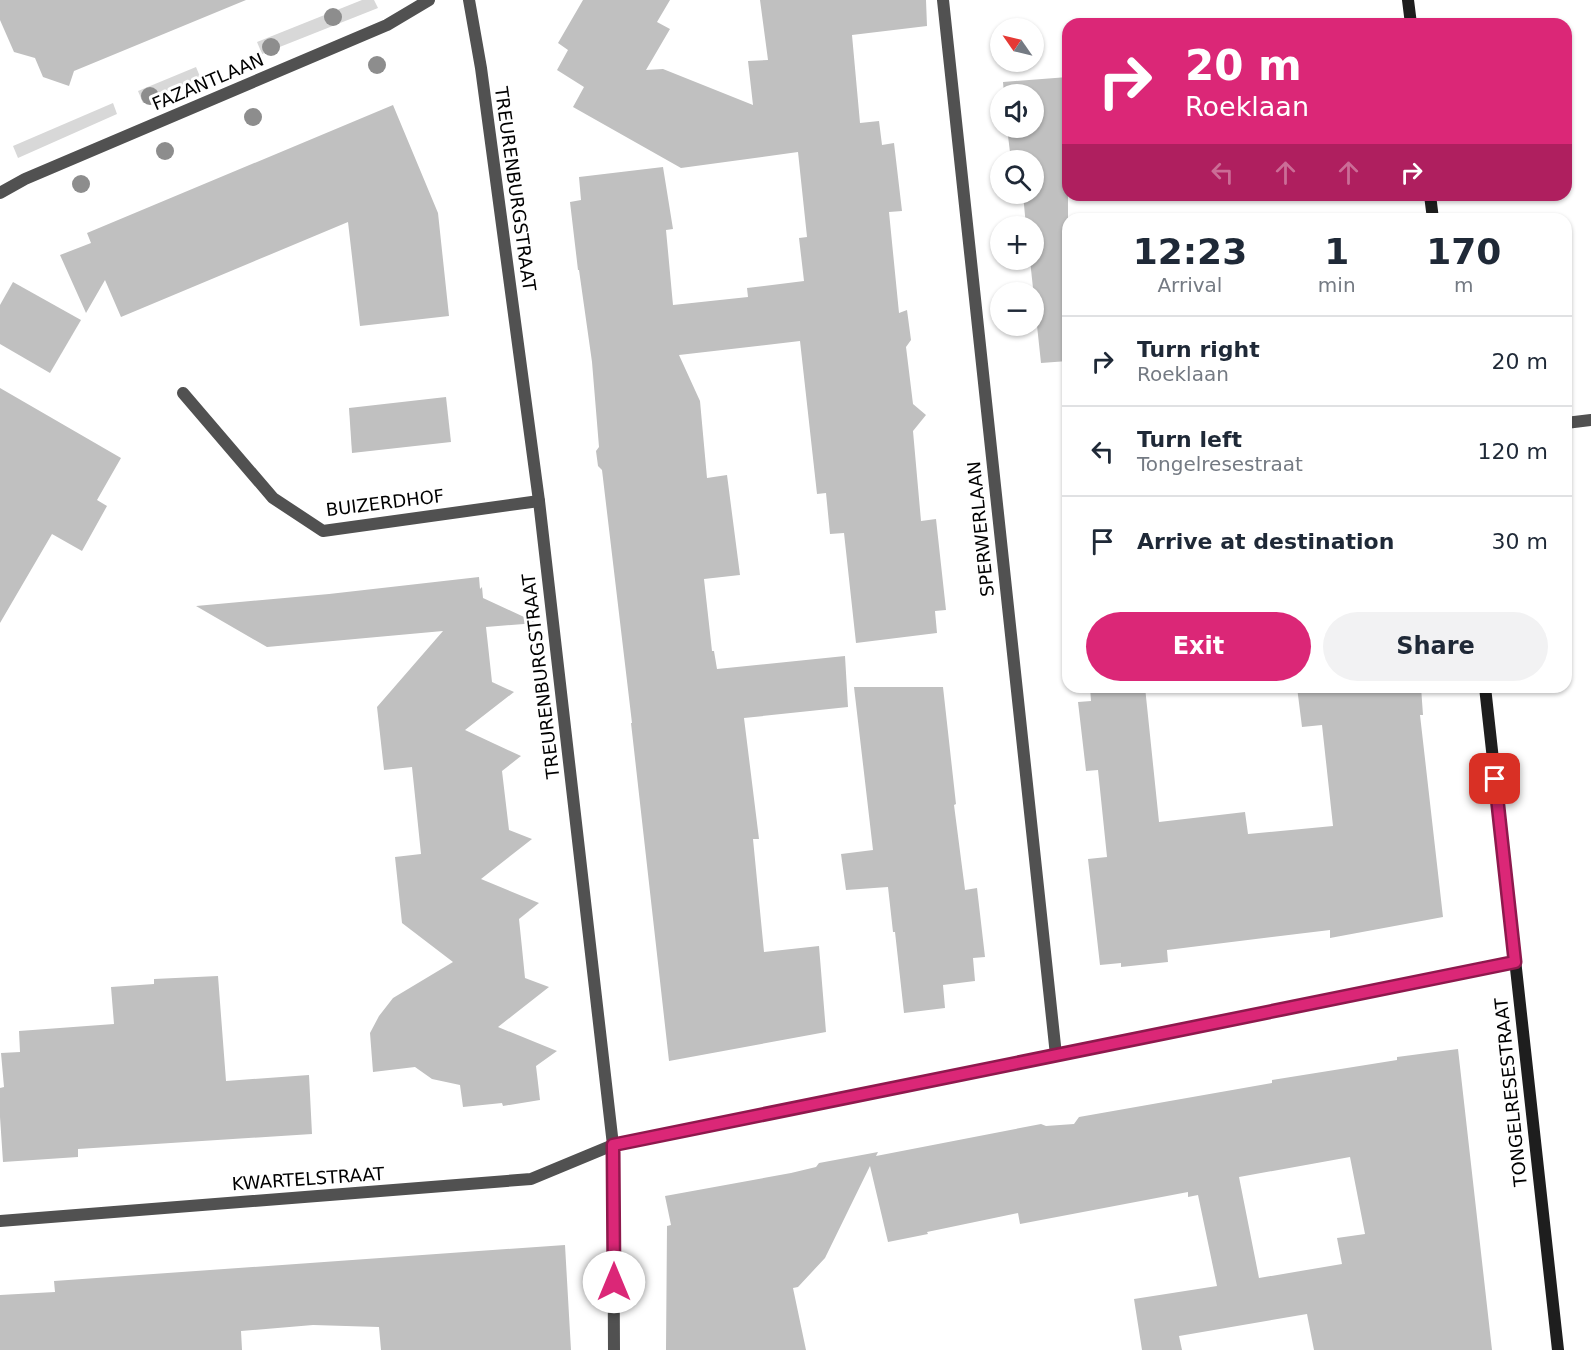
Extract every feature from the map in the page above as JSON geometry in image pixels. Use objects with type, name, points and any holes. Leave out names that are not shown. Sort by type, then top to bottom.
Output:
[{"type":"street","name":"FAZANTLAAN","points":[[0,193],[25,179],[387,25],[429,0]]},
{"type":"street","name":"TREURENBURGSTRAAT","points":[[469,0],[481,68],[538,501],[613,1145],[614,1350]]},
{"type":"street","name":"SPERWERLAAN","points":[[943,0],[1056,1055]]},
{"type":"street","points":[[1408,0],[1410,18]]},
{"type":"street","name":"BUIZERDHOF","points":[[183,393],[273,498],[323,531],[538,501]]},
{"type":"street","points":[[1572,422],[1591,420]]},
{"type":"street","name":"TONGELRESESTRAAT","points":[[1486,693],[1558,1350]]},
{"type":"street","name":"KWARTELSTRAAT","points":[[0,1221],[531,1179],[613,1145],[1515,962]]},
{"type":"shaded area","points":[[362,0],[374,0],[378,8],[262,54],[257,42]]},
{"type":"shaded area","points":[[196,67],[201,79],[143,103],[138,91]]},
{"type":"shaded area","points":[[113,103],[117,114],[18,158],[13,146]]},
{"type":"building","points":[[0,0],[246,0],[74,71],[69,86],[43,77],[35,58],[14,52],[0,20]]},
{"type":"building","points":[[583,0],[670,0],[657,22],[670,29],[646,70],[663,69],[753,105],[748,61],[768,60],[760,0],[926,0],[927,26],[852,35],[860,123],[879,121],[882,145],[894,143],[902,211],[889,212],[899,313],[907,310],[911,340],[906,347],[913,404],[926,415],[913,431],[921,521],[936,519],[946,610],[935,611],[937,633],[856,643],[844,533],[830,534],[826,493],[817,494],[800,341],[679,355],[700,401],[707,478],[727,475],[740,575],[704,579],[712,651],[714,651],[717,669],[845,656],[848,707],[744,718],[759,839],[753,839],[764,952],[819,946],[826,1032],[669,1061],[602,470],[598,466],[596,451],[599,447],[592,362],[570,202],[581,200],[579,177],[663,167],[673,229],[666,230],[673,305],[748,297],[747,288],[804,281],[799,238],[807,237],[798,152],[681,168],[573,107],[584,87],[557,70],[568,50],[558,43]]},
{"type":"building","points":[[1062,77],[1062,201],[1068,201],[1068,213],[1062,213],[1062,361],[1041,363],[1038,336],[1044,336],[1044,282],[1032,282],[1031,270],[1044,270],[1044,216],[1025,216],[1024,204],[1044,204],[1044,150],[1010,150],[1008,138],[1044,138],[1044,84],[1003,84],[1003,82]]},
{"type":"building","points":[[393,105],[438,213],[449,316],[360,326],[348,222],[121,317],[105,280],[86,313],[60,255],[91,243],[87,233]]},
{"type":"building","points":[[13,282],[81,320],[50,373],[0,344],[0,305]]},
{"type":"building","points":[[0,388],[121,458],[97,500],[107,506],[82,551],[52,534],[0,623]]},
{"type":"building","points":[[446,397],[451,442],[352,453],[349,408]]},
{"type":"building","points":[[479,577],[483,598],[537,623],[486,627],[492,682],[514,692],[465,730],[521,756],[502,771],[509,830],[532,839],[481,879],[539,903],[519,919],[525,978],[549,987],[498,1027],[557,1051],[536,1066],[540,1100],[503,1106],[502,1103],[463,1107],[460,1085],[432,1079],[415,1067],[373,1072],[370,1033],[379,1016],[393,998],[453,962],[402,923],[395,857],[421,854],[412,767],[384,770],[377,707],[443,631],[267,647],[196,606]]},
{"type":"building","points":[[854,687],[943,687],[965,890],[977,888],[985,957],[973,958],[975,981],[943,985],[945,1008],[904,1013],[888,887],[846,890],[841,854],[873,850]]},
{"type":"building","points":[[1090,693],[1146,693],[1159,822],[1245,812],[1248,834],[1333,826],[1322,725],[1302,727],[1298,693],[1421,693],[1423,715],[1420,715],[1443,917],[1330,938],[1330,930],[1167,950],[1168,962],[1121,967],[1121,963],[1100,965],[1088,859],[1107,857],[1098,770],[1086,771],[1078,702],[1091,701]]},
{"type":"building","points":[[218,976],[226,1081],[309,1075],[312,1134],[78,1149],[78,1157],[3,1162],[0,1088],[4,1087],[1,1053],[20,1052],[19,1031],[114,1024],[111,987],[154,984],[154,979]]},
{"type":"building","points":[[1458,1049],[1492,1350],[1314,1350],[1307,1314],[1179,1336],[1182,1350],[1142,1350],[1134,1299],[1217,1286],[1198,1195],[1188,1197],[1188,1192],[1020,1224],[1018,1213],[888,1242],[870,1166],[825,1258],[798,1287],[793,1288],[806,1350],[666,1350],[667,1226],[671,1225],[665,1196],[791,1173],[816,1167],[819,1163],[878,1152],[876,1156],[1041,1124],[1046,1126],[1074,1124],[1079,1117],[1272,1083],[1272,1080],[1397,1060],[1397,1057]],"holes":[[[1350,1157],[1365,1234],[1337,1238],[1342,1264],[1259,1278],[1239,1177]]]},
{"type":"building","points":[[565,1245],[571,1350],[381,1350],[379,1327],[313,1325],[241,1331],[242,1350],[0,1350],[0,1295],[55,1292],[54,1281]]},
{"type":"route","points":[[614,1282],[613,1145],[1515,962],[1495,779]]}]
